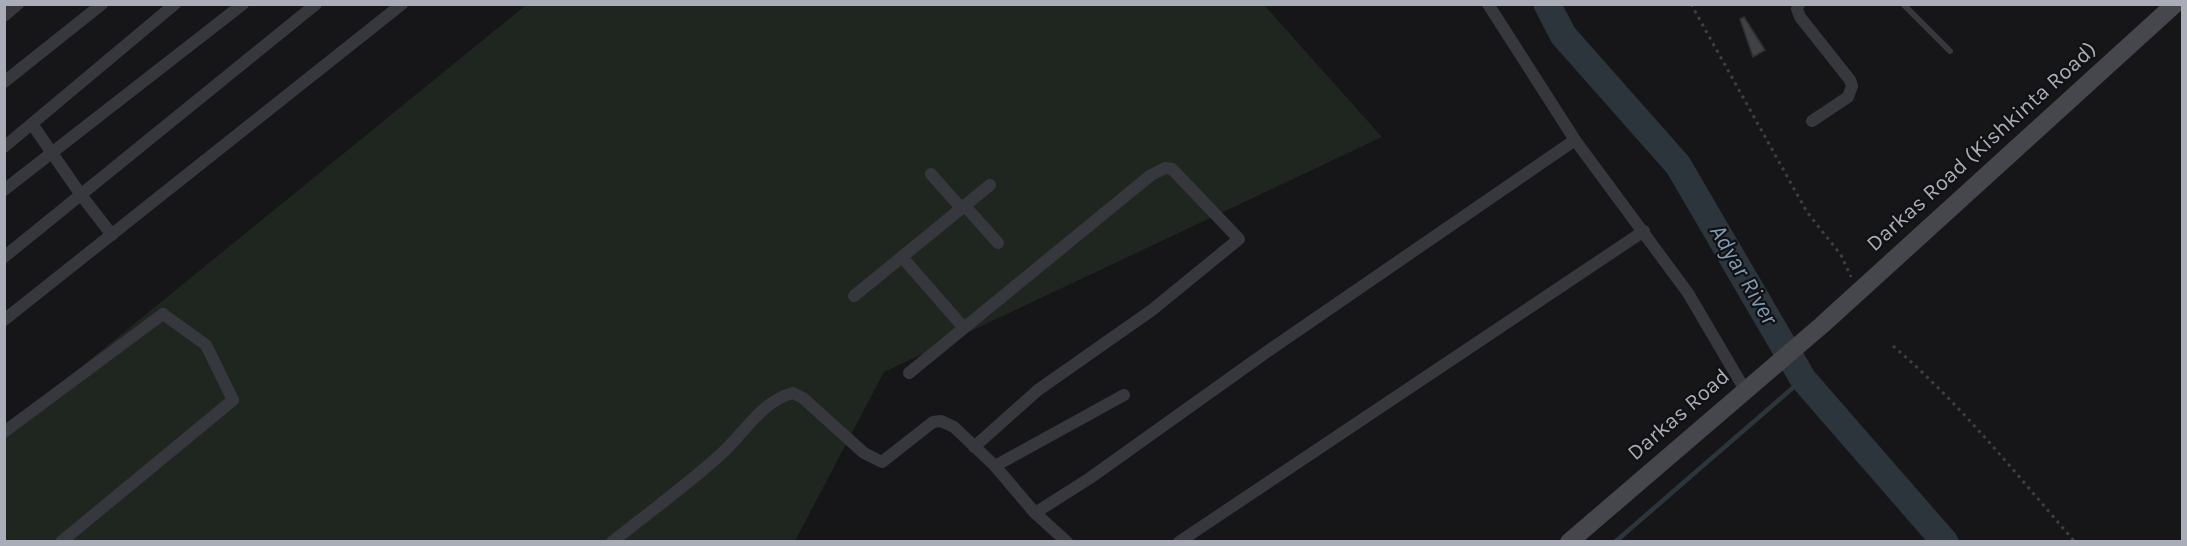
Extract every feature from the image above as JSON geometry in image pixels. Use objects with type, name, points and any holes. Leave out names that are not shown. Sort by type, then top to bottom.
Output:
[{"type":"main road","name":"Darkas Road (Kishkinta Road)","points":[[1822,325],[2175,4]]},
{"type":"main road","name":"Darkas Road","points":[[1569,542],[1822,325]]},
{"type":"street","points":[[4,16],[18,4]]},
{"type":"street","points":[[4,82],[102,4]]},
{"type":"street","points":[[4,147],[175,4]]},
{"type":"street","points":[[4,190],[243,4]]},
{"type":"street","points":[[4,257],[316,4]]},
{"type":"street","points":[[4,321],[402,4]]},
{"type":"street","points":[[1488,4],[1575,140],[1688,293],[1745,390]]},
{"type":"street","points":[[1799,4],[1797,9],[1800,17],[1850,80],[1852,86],[1848,97],[1812,121]]},
{"type":"street","points":[[32,124],[112,235]]},
{"type":"street","points":[[1035,513],[1107,466],[1268,351],[1575,140]]},
{"type":"street","points":[[909,373],[1151,175],[1165,168],[1172,169],[1239,239],[1152,310],[1038,390],[974,447]]},
{"type":"street","points":[[931,174],[998,243]]},
{"type":"street","points":[[854,296],[990,185]]},
{"type":"street","points":[[1179,542],[1644,231]]},
{"type":"street","points":[[902,257],[964,328]]},
{"type":"street","points":[[4,432],[164,314],[206,345],[233,400],[61,542]]},
{"type":"street","points":[[612,542],[720,455],[754,418],[781,396],[793,393],[803,398],[864,453],[882,462],[933,422],[941,421],[954,427],[995,466],[1035,513],[1067,542]]},
{"type":"street","points":[[995,466],[1124,395]]},
{"type":"lane","points":[[1903,4],[1950,51]]},
{"type":"path","points":[[1691,4],[1807,212],[1841,255],[1858,292]]},
{"type":"path","points":[[1893,346],[1961,410],[2075,542]]},
{"type":"shaded area","points":[[526,5],[1264,5],[1382,137],[884,372],[795,541],[5,542],[5,429]]},
{"type":"building","points":[[1744,17],[1765,50],[1753,57],[1740,19]]},
{"type":"waterway","name":"Adyar River","points":[[1547,4],[1563,35],[1678,165],[1803,379],[1945,542]]},
{"type":"waterway","points":[[1615,542],[1803,379]]}]
